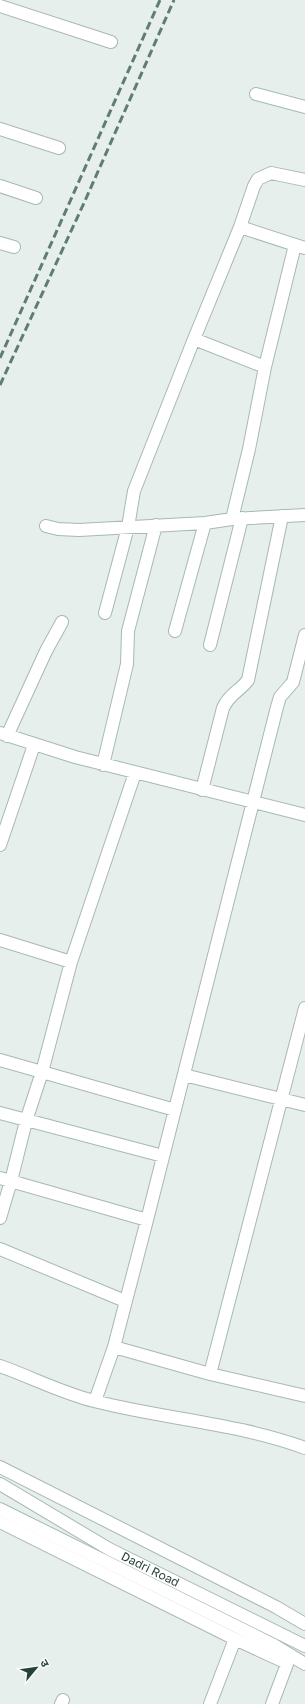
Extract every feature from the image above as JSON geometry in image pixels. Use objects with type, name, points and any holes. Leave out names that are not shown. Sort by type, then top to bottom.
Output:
[{"type":"street","points":[[0,6],[111,42]]},
{"type":"street","points":[[256,94],[305,107]]},
{"type":"street","points":[[0,129],[59,148]]},
{"type":"street","points":[[105,613],[128,527],[134,491],[240,227],[254,186],[258,179],[271,172],[305,180]]},
{"type":"street","points":[[0,186],[36,198]]},
{"type":"street","points":[[210,645],[237,518],[265,367],[300,247],[240,227]]},
{"type":"street","points":[[0,243],[14,247]]},
{"type":"street","points":[[194,339],[265,367]]},
{"type":"street","points":[[46,526],[66,530],[79,530],[205,523],[237,518],[305,515]]},
{"type":"street","points":[[202,790],[223,708],[228,698],[248,680],[282,516]]},
{"type":"street","points":[[175,631],[205,523]]},
{"type":"street","points":[[103,765],[127,664],[128,631],[156,525]]},
{"type":"street","points":[[62,622],[4,734],[34,745],[103,765],[305,815]]},
{"type":"street","points":[[95,1401],[114,1347],[276,707],[280,698],[293,682],[305,635]]},
{"type":"street","points":[[0,845],[34,745]]},
{"type":"street","points":[[0,1218],[6,1179],[42,1072],[71,962],[135,773]]},
{"type":"street","points":[[0,940],[71,962]]},
{"type":"street","points":[[210,1374],[305,1008]]},
{"type":"street","points":[[0,1060],[175,1110]]},
{"type":"street","points":[[184,1075],[305,1105]]},
{"type":"street","points":[[0,1114],[163,1156]]},
{"type":"street","points":[[6,1179],[147,1220]]},
{"type":"street","points":[[0,1249],[125,1302]]},
{"type":"street","points":[[114,1347],[210,1374],[305,1396]]},
{"type":"street","points":[[0,1366],[67,1392],[95,1401],[236,1429],[289,1442],[305,1448]]},
{"type":"street","points":[[0,1467],[276,1606],[305,1624]]},
{"type":"street","name":"Dadri Road","points":[[0,1484],[109,1549],[305,1646]]},
{"type":"street","name":"Dadri Road","points":[[0,1509],[272,1644],[288,1659],[305,1664]]},
{"type":"street","points":[[0,1522],[235,1639],[288,1659],[272,1704]]},
{"type":"street","points":[[210,1704],[235,1639]]},
{"type":"railway","points":[[0,358],[160,0]]},
{"type":"railway","points":[[0,385],[84,203],[174,0]]}]
